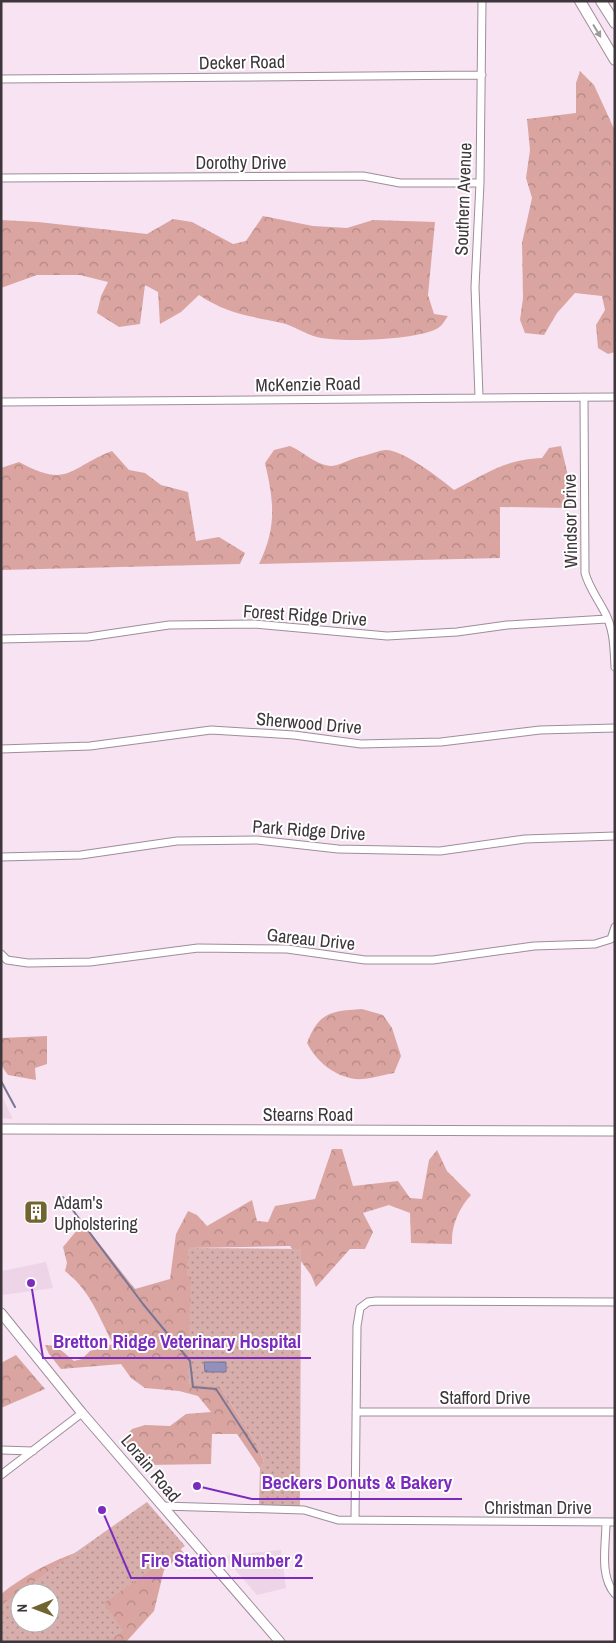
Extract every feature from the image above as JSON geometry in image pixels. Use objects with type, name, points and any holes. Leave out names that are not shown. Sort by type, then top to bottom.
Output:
[{"type":"highway","points":[[580,1],[615,60]]},
{"type":"highway","points":[[601,1],[615,23]]},
{"type":"main road","name":"Stearns Road","points":[[1,1129],[615,1131]]},
{"type":"main road","name":"Lorain Road","points":[[1,1313],[82,1413],[280,1642]]},
{"type":"street","name":"Southern Avenue","points":[[479,397],[475,287],[480,183],[482,1]]},
{"type":"street","name":"Decker Road","points":[[1,79],[482,75]]},
{"type":"street","name":"Dorothy Drive","points":[[1,178],[363,176],[400,183],[480,183]]},
{"type":"street","name":"McKenzie Road","points":[[1,402],[615,397]]},
{"type":"street","name":"Windsor Drive","points":[[584,398],[585,573],[588,585],[608,620],[614,641],[615,668]]},
{"type":"street","name":"Forest Ridge Drive","points":[[1,639],[88,637],[169,625],[254,624],[387,636],[457,632],[508,625],[608,620]]},
{"type":"street","name":"Sherwood Drive","points":[[1,749],[90,746],[211,730],[294,735],[361,744],[441,742],[540,730],[615,728]]},
{"type":"street","name":"Park Ridge Drive","points":[[1,857],[81,854],[177,841],[257,840],[338,849],[440,851],[524,839],[615,836]]},
{"type":"street","name":"Gareau Drive","points":[[1,954],[7,960],[28,963],[90,962],[198,948],[287,949],[365,960],[433,960],[534,946],[595,944],[611,939],[615,927]]},
{"type":"street","points":[[355,1520],[358,1317],[360,1308],[368,1302],[376,1301],[615,1302]]},
{"type":"street","name":"Stafford Drive","points":[[356,1412],[615,1412]]},
{"type":"street","points":[[1,1475],[82,1413]]},
{"type":"street","points":[[1,1450],[33,1451]]},
{"type":"street","name":"Christman Drive","points":[[162,1506],[304,1510],[338,1520],[615,1522]]},
{"type":"street","points":[[606,1522],[607,1583],[615,1594]]},
{"type":"shaded area","points":[[1,1095],[13,1119],[1,1118]]},
{"type":"shaded area","points":[[188,1248],[301,1249],[300,1507],[259,1506],[260,1468],[264,1462],[258,1446],[220,1387],[188,1384],[191,1277],[187,1276]]},
{"type":"shaded area","points":[[46,1262],[53,1288],[3,1295],[1,1293],[1,1271]]},
{"type":"shaded area","points":[[147,1502],[185,1546],[104,1603],[123,1631],[107,1642],[1,1642],[1,1605],[10,1599],[10,1633],[60,1633],[60,1583],[32,1583]]},
{"type":"shaded area","points":[[281,1550],[286,1588],[257,1595],[223,1556]]},
{"type":"green space","points":[[580,71],[594,85],[615,131],[615,352],[608,354],[598,348],[596,325],[605,310],[602,296],[575,293],[557,313],[544,335],[525,333],[520,320],[523,298],[522,243],[532,198],[526,178],[530,150],[527,119],[576,113],[576,83]]},
{"type":"green space","points":[[263,216],[313,226],[347,228],[373,220],[435,222],[428,295],[434,314],[448,316],[438,328],[415,335],[360,340],[328,339],[313,336],[282,323],[229,310],[199,295],[181,312],[160,324],[158,292],[145,285],[140,324],[119,327],[97,313],[101,296],[108,282],[80,275],[37,275],[1,288],[1,220],[38,222],[147,234],[173,219],[192,222],[233,244],[246,241]]},
{"type":"green space","points":[[290,446],[315,461],[330,466],[379,451],[392,451],[411,459],[454,490],[496,468],[517,461],[542,458],[549,448],[561,446],[573,497],[570,508],[500,507],[500,558],[259,564],[269,538],[272,514],[272,502],[265,463],[274,450]]},
{"type":"green space","points":[[112,451],[129,470],[145,473],[161,485],[188,492],[196,541],[219,537],[245,553],[240,564],[1,570],[1,468],[19,462],[48,474],[59,475],[68,473]]},
{"type":"green space","points":[[362,1009],[383,1015],[392,1028],[401,1056],[394,1073],[364,1079],[340,1075],[326,1067],[315,1056],[307,1043],[316,1025],[327,1015],[334,1012]]},
{"type":"green space","points":[[47,1036],[47,1064],[35,1068],[36,1080],[8,1075],[1,1065],[1,1038]]},
{"type":"green space","points":[[332,1149],[342,1149],[353,1186],[398,1181],[410,1198],[422,1199],[429,1160],[437,1150],[447,1171],[471,1195],[457,1218],[452,1244],[411,1243],[410,1213],[389,1205],[363,1213],[373,1232],[365,1249],[350,1249],[316,1287],[311,1275],[290,1246],[188,1248],[191,1276],[220,1387],[258,1446],[264,1462],[260,1468],[237,1434],[212,1434],[211,1464],[148,1465],[123,1439],[132,1429],[145,1425],[170,1426],[186,1414],[211,1412],[198,1396],[179,1391],[145,1388],[131,1378],[121,1364],[61,1369],[49,1354],[45,1345],[56,1346],[74,1361],[82,1359],[90,1351],[113,1344],[87,1295],[74,1278],[65,1271],[67,1263],[63,1247],[83,1223],[135,1289],[170,1279],[176,1234],[188,1211],[197,1215],[207,1226],[252,1200],[257,1221],[268,1222],[275,1206],[315,1199]]},
{"type":"green space","points":[[16,1355],[45,1389],[1,1408],[1,1363]]},
{"type":"green space","points":[[158,1526],[184,1553],[164,1570],[154,1611],[126,1642],[1,1642],[1,1594],[10,1588],[10,1633],[60,1633],[60,1583],[16,1583],[57,1560]]},
{"type":"water","points":[[204,1362],[226,1362],[226,1372],[205,1372]]},
{"type":"waterway","points":[[1,1081],[15,1107]]},
{"type":"waterway","points":[[63,1197],[143,1304],[190,1361],[193,1387],[216,1389],[257,1452]]},
{"type":"place","name":"Adam's Upholstering","points":[[36,1212]]},
{"type":"place","name":"Bretton Ridge Veterinary Hospital","points":[[31,1283]]},
{"type":"place","name":"Beckers Donuts & Bakery","points":[[197,1486]]},
{"type":"place","name":"Fire Station Number 2","points":[[102,1510]]}]
